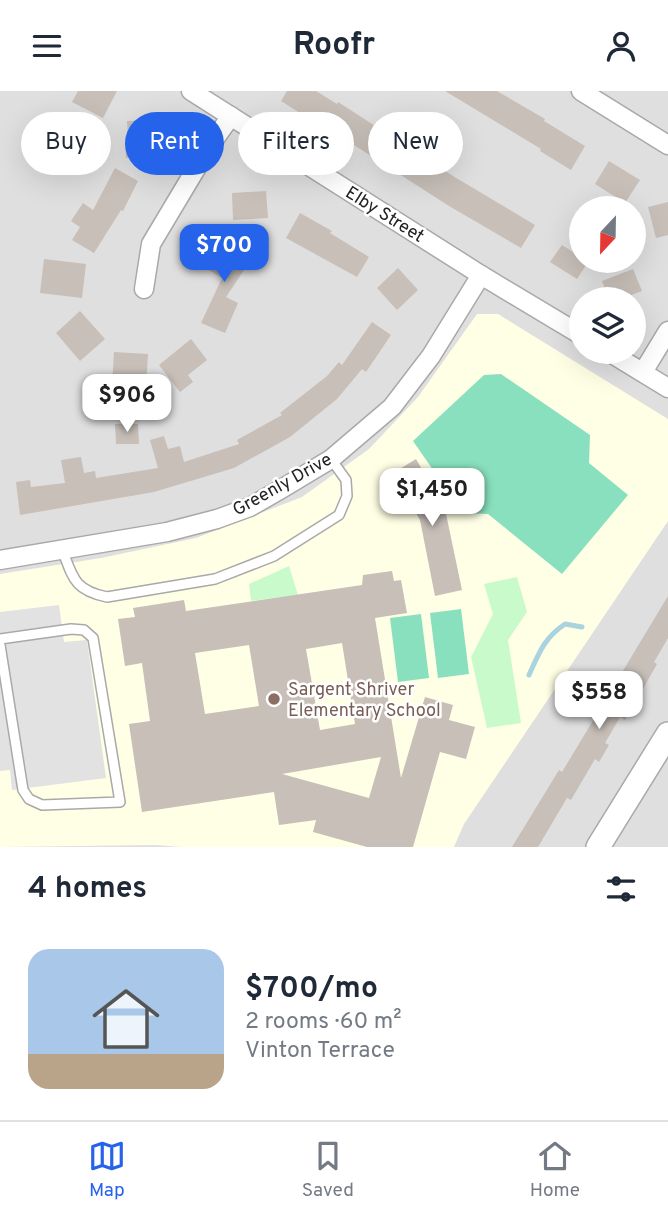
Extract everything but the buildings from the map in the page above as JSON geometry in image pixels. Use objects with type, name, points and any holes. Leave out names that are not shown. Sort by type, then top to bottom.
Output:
[{"type":"street","name":"Elby Street","points":[[191,91],[569,328]]},
{"type":"street","points":[[581,91],[668,145]]},
{"type":"street","points":[[144,289],[151,244],[209,147],[231,116]]},
{"type":"street","name":"Greenly Drive","points":[[0,560],[167,532],[250,507],[331,459],[392,407],[432,356],[481,275]]},
{"type":"street","points":[[643,372],[668,331]]},
{"type":"street","points":[[629,364],[668,388]]},
{"type":"street","points":[[598,847],[668,734]]},
{"type":"lane","points":[[62,549],[74,582],[90,594],[107,597],[215,579],[274,556],[339,515],[347,496],[346,480],[331,459]]},
{"type":"lane","points":[[0,639],[71,628],[84,630],[93,638],[120,802],[42,805],[29,799],[23,790],[1,669],[0,645]]},
{"type":"shaded area","points":[[0,91],[668,91],[668,847],[0,847]]},
{"type":"shaded area","name":"Sargent Shriver Elementary School","points":[[477,314],[498,314],[569,358],[569,364],[579,364],[668,419],[668,521],[464,824],[454,847],[0,847],[0,574],[101,558],[196,538],[302,497],[369,449],[418,397]]},
{"type":"shaded area","points":[[59,605],[64,642],[87,640],[106,778],[12,790],[10,770],[0,771],[0,612]]},
{"type":"green space","points":[[501,374],[590,435],[589,463],[628,495],[562,574],[488,514],[463,513],[413,441],[484,375]]},
{"type":"green space","points":[[289,566],[298,595],[251,601],[249,584]]},
{"type":"green space","points":[[517,577],[527,612],[508,640],[521,723],[487,728],[471,657],[493,614],[484,584]]},
{"type":"green space","points":[[461,609],[469,674],[438,678],[430,613]]},
{"type":"green space","points":[[421,614],[429,678],[398,682],[390,618]]},
{"type":"waterway","points":[[529,675],[543,647],[558,629],[565,624],[582,627]]},
{"type":"place","name":"Sargent Shriver Elementary School","points":[[274,699]]}]
